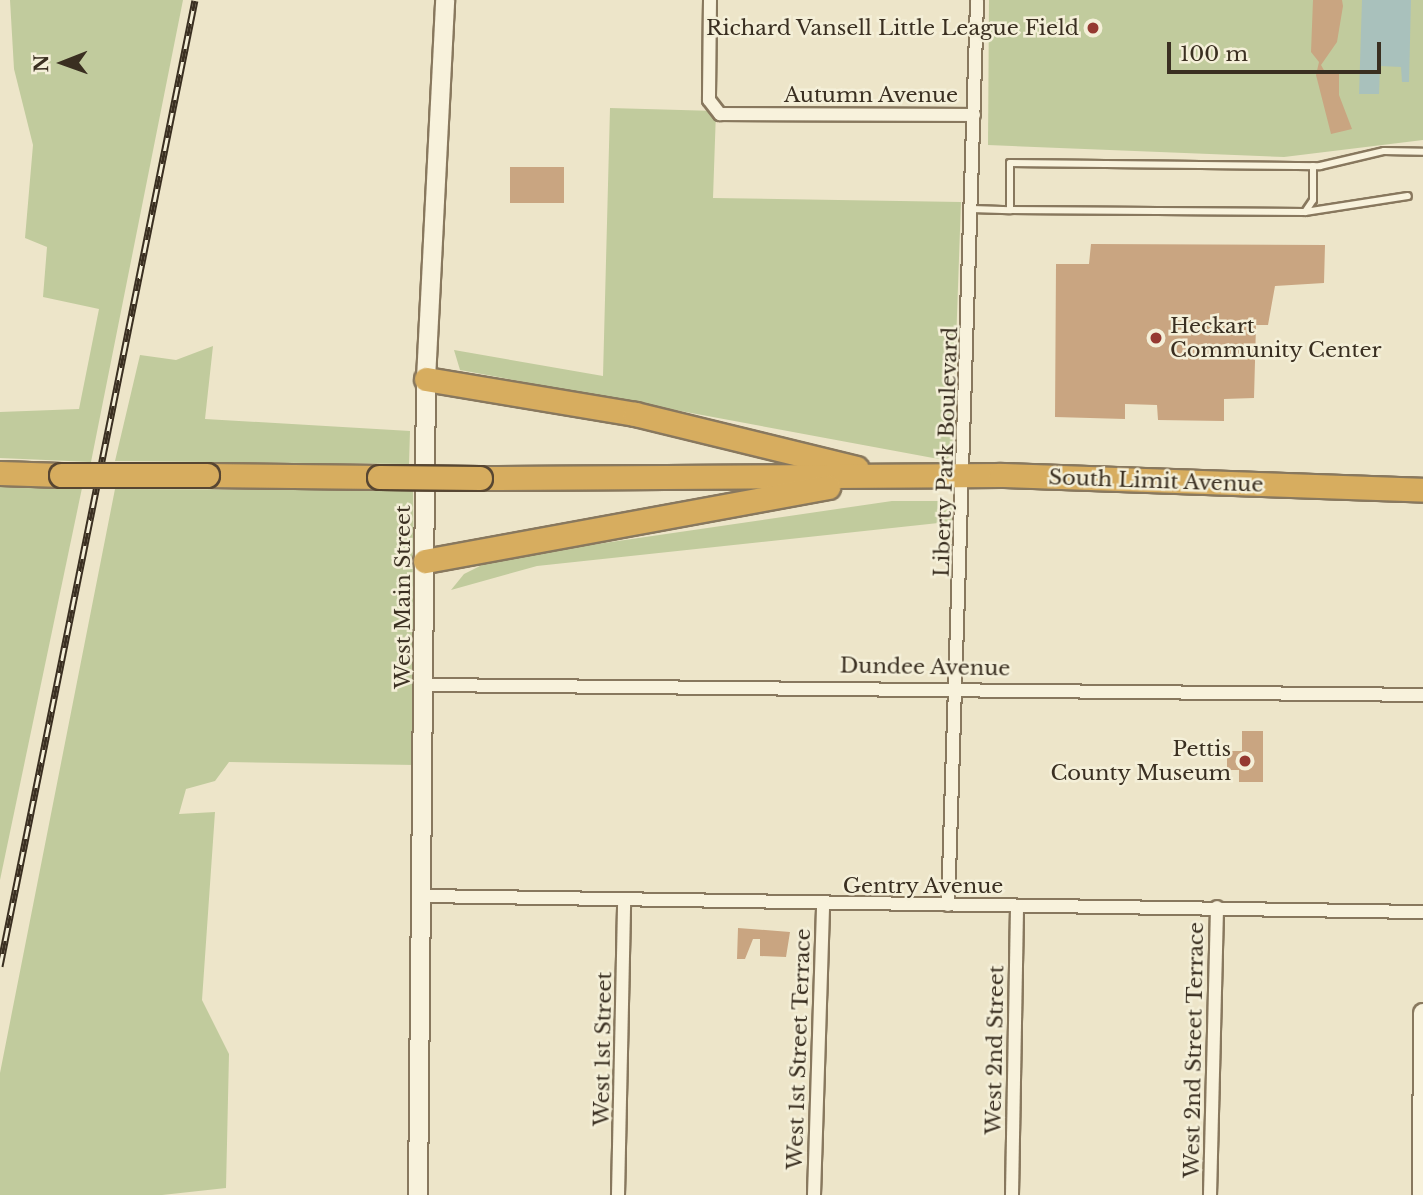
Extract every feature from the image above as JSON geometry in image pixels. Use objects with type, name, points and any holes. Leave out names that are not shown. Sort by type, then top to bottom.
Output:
[{"type":"highway","points":[[426,379],[635,414],[890,476]]},
{"type":"highway","points":[[0,473],[480,478],[890,476]]},
{"type":"highway","name":"South Limit Avenue","points":[[890,476],[964,474],[1423,491]]},
{"type":"highway","points":[[425,561],[890,476]]},
{"type":"main road","name":"West Main Street","points":[[418,1195],[426,685],[426,379],[445,0]]},
{"type":"main road","points":[[1422,1195],[1423,1013]]},
{"type":"street","name":"Autumn Avenue","points":[[710,0],[711,105],[724,115],[974,114]]},
{"type":"street","name":"Liberty Park Boulevard","points":[[948,905],[964,474],[977,0]]},
{"type":"street","name":"Dundee Avenue","points":[[426,685],[957,687],[1423,695]]},
{"type":"street","name":"Gentry Avenue","points":[[423,896],[624,903],[1217,906],[1423,912]]},
{"type":"street","name":"West 1st Street","points":[[618,1195],[624,903]]},
{"type":"street","name":"West 1st Street Terrace","points":[[814,1195],[823,904]]},
{"type":"street","name":"West 2nd Street","points":[[1012,1195],[1017,906]]},
{"type":"street","name":"West 2nd Street Terrace","points":[[1210,1195],[1217,906]]},
{"type":"lane","points":[[1010,210],[1010,163],[1313,166],[1384,151],[1423,152]]},
{"type":"lane","points":[[1305,212],[1313,200],[1313,166]]},
{"type":"lane","points":[[972,209],[1305,212],[1408,196]]},
{"type":"green space","points":[[10,0],[183,0],[91,462],[0,458],[0,412],[79,409],[99,309],[43,297],[47,247],[25,238],[33,145],[14,69]]},
{"type":"green space","points":[[989,0],[1423,0],[1423,140],[1284,157],[988,145]]},
{"type":"green space","points":[[610,108],[716,111],[713,198],[961,202],[952,456],[944,460],[460,370],[454,350],[603,376]]},
{"type":"green space","points":[[213,346],[205,419],[410,431],[409,464],[115,461],[140,355],[176,360]]},
{"type":"green space","points":[[0,486],[82,488],[0,880]]},
{"type":"green space","points":[[115,489],[413,490],[416,765],[229,762],[215,781],[186,789],[179,814],[215,812],[202,1000],[229,1054],[226,1188],[162,1195],[0,1195],[0,1073]]},
{"type":"green space","points":[[892,501],[951,501],[957,521],[537,566],[451,590],[464,574],[494,559]]},
{"type":"water","points":[[1362,0],[1411,0],[1409,82],[1402,82],[1401,67],[1380,66],[1379,94],[1359,94]]},
{"type":"building","points":[[1313,0],[1342,0],[1343,6],[1337,42],[1321,65],[1325,72],[1339,72],[1339,95],[1352,129],[1331,134],[1316,75],[1319,62],[1311,52]]},
{"type":"building","points":[[510,167],[564,167],[564,203],[510,203]]},
{"type":"building","name":"Heckart Community Center","points":[[1091,244],[1325,245],[1324,283],[1275,286],[1268,325],[1256,325],[1254,398],[1224,399],[1224,421],[1158,420],[1157,405],[1125,404],[1125,419],[1055,417],[1056,264],[1089,264]]},
{"type":"building","name":"Pettis County Museum","points":[[1242,731],[1263,731],[1263,782],[1239,782],[1239,770],[1227,770],[1227,751],[1242,751]]},
{"type":"building","points":[[738,928],[790,932],[786,957],[760,956],[760,939],[753,939],[745,959],[737,959]]},
{"type":"railway","points":[[0,966],[195,0]]},
{"type":"place","name":"Richard Vansell Little League Field","points":[[1093,28]]},
{"type":"place","name":"Heckart Community Center","points":[[1156,338]]},
{"type":"place","name":"Pettis County Museum","points":[[1245,761]]}]
